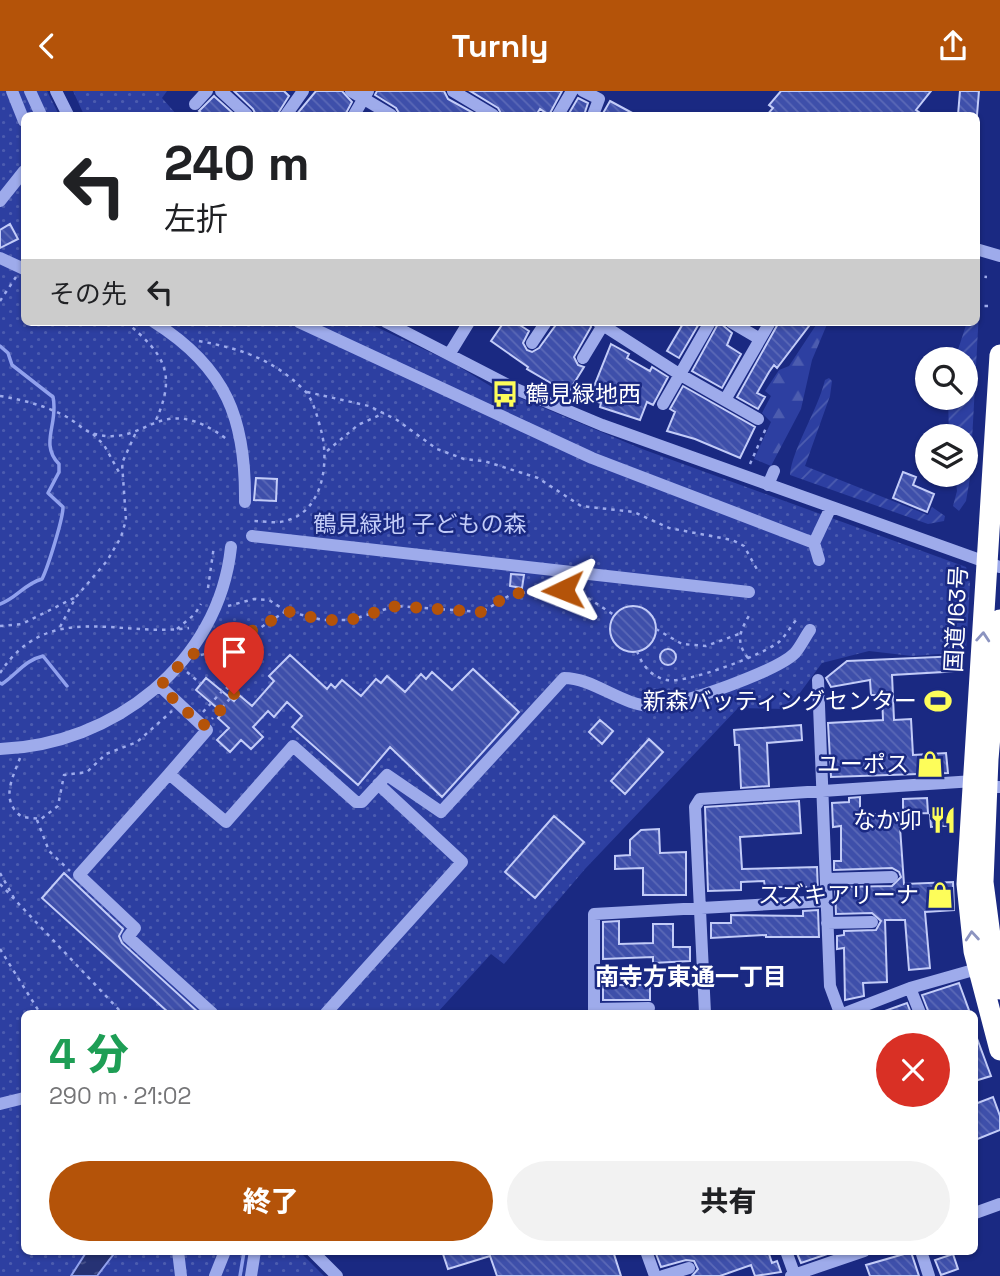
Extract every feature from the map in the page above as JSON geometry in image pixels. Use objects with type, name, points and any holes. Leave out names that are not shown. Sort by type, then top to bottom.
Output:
[{"type":"highway","name":"国道163号","points":[[987,785],[972,772],[993,566],[1000,355]]},
{"type":"highway","name":"国道163号","points":[[1000,620],[987,785],[967,884],[990,966],[1000,989]]},
{"type":"highway","name":"国道163号","points":[[990,966],[1000,1050]]},
{"type":"street","points":[[12,91],[21,114]]},
{"type":"street","points":[[30,91],[40,112]]},
{"type":"street","points":[[56,91],[66,112]]},
{"type":"street","points":[[195,104],[207,91]]},
{"type":"street","points":[[221,91],[244,112]]},
{"type":"street","points":[[351,91],[365,95],[387,112]]},
{"type":"street","points":[[453,91],[488,112]]},
{"type":"street","points":[[560,112],[572,91]]},
{"type":"street","points":[[583,91],[600,99],[594,112]]},
{"type":"street","points":[[289,112],[299,101],[299,92]]},
{"type":"street","points":[[356,112],[365,95]]},
{"type":"street","points":[[0,201],[21,175]]},
{"type":"street","points":[[980,250],[1000,256]]},
{"type":"street","points":[[0,258],[21,268]]},
{"type":"street","points":[[161,326],[179,337],[206,365],[227,397],[239,426],[246,456],[245,502]]},
{"type":"street","points":[[308,326],[592,458],[814,543]]},
{"type":"street","points":[[394,326],[548,404],[993,566]]},
{"type":"street","points":[[450,353],[467,326]]},
{"type":"street","points":[[532,342],[540,326]]},
{"type":"street","points":[[583,358],[599,326]]},
{"type":"street","points":[[603,326],[758,419]]},
{"type":"street","points":[[663,404],[708,326]]},
{"type":"street","points":[[738,326],[760,339]]},
{"type":"street","points":[[725,400],[768,326]]},
{"type":"street","points":[[771,486],[778,473]]},
{"type":"street","points":[[818,560],[814,543],[831,507]]},
{"type":"street","points":[[252,536],[749,592]]},
{"type":"street","points":[[0,749],[25,748],[92,730],[128,711],[160,686],[190,654],[218,606],[229,569],[231,547]]},
{"type":"street","points":[[169,774],[226,822],[293,746],[356,802],[362,802],[387,775],[440,812],[564,678],[577,678],[614,697],[655,706],[703,694],[773,668],[794,653],[810,630]]},
{"type":"street","points":[[818,680],[830,986],[841,1010]]},
{"type":"street","points":[[160,686],[207,730],[79,875],[135,928],[128,937],[209,1010]]},
{"type":"street","points":[[329,1010],[462,862],[378,784]]},
{"type":"street","points":[[705,1010],[695,807],[700,799],[987,785]]},
{"type":"street","points":[[826,880],[892,877]]},
{"type":"street","points":[[594,1010],[594,914],[826,901]]},
{"type":"street","points":[[827,923],[872,922]]},
{"type":"street","points":[[869,1009],[910,988],[990,966]]},
{"type":"street","points":[[910,988],[919,1010]]},
{"type":"street","points":[[612,1010],[649,1008]]},
{"type":"street","points":[[0,1104],[21,1099]]},
{"type":"street","points":[[978,1212],[1000,1204]]},
{"type":"street","points":[[178,1255],[181,1276]]},
{"type":"street","points":[[215,1276],[223,1255]]},
{"type":"street","points":[[251,1276],[254,1255]]},
{"type":"street","points":[[316,1255],[337,1276]]},
{"type":"street","points":[[647,1255],[654,1276]]},
{"type":"street","points":[[787,1255],[793,1276],[853,1255]]},
{"type":"street","points":[[922,1255],[929,1276]]},
{"type":"street","points":[[663,1276],[689,1268]]},
{"type":"path","points":[[0,301],[21,270]]},
{"type":"path","points":[[980,276],[987,277]]},
{"type":"path","points":[[980,306],[990,306]]},
{"type":"path","points":[[130,326],[161,358],[169,380],[166,398],[156,420]]},
{"type":"path","points":[[179,337],[240,348],[258,355],[307,392],[369,406],[384,413],[437,449],[464,459],[484,461],[538,478],[581,506],[634,512],[669,528],[732,540],[744,546],[759,573]]},
{"type":"path","points":[[253,521],[281,522],[297,515],[309,504],[322,485],[327,451],[307,392]]},
{"type":"path","points":[[0,396],[52,409],[93,434],[110,455],[121,476]]},
{"type":"path","points":[[327,451],[358,425],[384,413]]},
{"type":"path","points":[[93,434],[109,436],[137,430],[156,420],[186,417],[211,427],[246,456]]},
{"type":"path","points":[[744,476],[767,426],[758,419]]},
{"type":"path","points":[[60,627],[76,597],[107,561],[121,537],[126,520],[122,463],[137,430]]},
{"type":"path","points":[[177,629],[195,614],[206,594],[214,546]]},
{"type":"path","points":[[218,606],[230,606],[254,599],[270,600],[286,611],[323,620],[350,620],[396,606],[482,612],[510,594],[563,590],[585,596],[614,615]]},
{"type":"path","points":[[0,626],[22,624],[76,597]]},
{"type":"path","points":[[190,654],[209,653],[222,641],[260,628],[286,611]]},
{"type":"path","points":[[748,658],[740,647],[739,633],[751,612]]},
{"type":"path","points":[[637,651],[648,670],[671,681],[748,658],[779,642],[797,619]]},
{"type":"path","points":[[0,673],[25,645],[60,627],[113,625],[142,630],[206,627]]},
{"type":"path","points":[[656,629],[681,644],[706,646],[739,633]]},
{"type":"path","points":[[178,665],[201,684]]},
{"type":"path","points":[[226,687],[234,694],[214,718],[199,723],[226,687]]},
{"type":"path","points":[[25,748],[8,796],[17,814],[37,820],[55,810],[64,775],[87,772],[106,754],[137,742],[181,705]]},
{"type":"path","points":[[37,820],[49,851],[65,868],[79,875]]},
{"type":"path","points":[[0,873],[18,903]]},
{"type":"path","points":[[0,884],[119,1010]]},
{"type":"path","points":[[0,949],[38,1010]]},
{"type":"green space","name":"鶴見緑地 子どもの森","points":[[0,91],[47,91],[58,112],[21,112],[21,326],[374,326],[453,363],[505,395],[508,393],[642,449],[966,567],[970,583],[966,652],[912,656],[869,651],[822,663],[788,709],[738,708],[585,869],[504,964],[491,954],[440,1010],[21,1010],[21,1255],[252,1255],[249,1276],[0,1276]]},
{"type":"green space","points":[[73,91],[167,91],[162,98],[174,112],[83,112]]},
{"type":"green space","points":[[815,326],[826,326],[812,360],[801,409],[771,466],[754,459],[771,422],[762,413],[771,396],[765,391],[779,370],[789,366]]},
{"type":"green space","points":[[966,326],[978,326],[977,347],[959,347]]},
{"type":"green space","points":[[829,378],[832,381],[830,396],[805,466],[928,515],[932,507],[945,516],[944,521],[928,524],[790,475],[800,442],[825,380]]},
{"type":"green space","points":[[948,410],[974,410],[973,424],[949,424]]},
{"type":"green space","points":[[957,487],[968,487],[966,501],[959,511],[953,506]]},
{"type":"green space","points":[[256,1255],[303,1255],[324,1276],[253,1276]]},
{"type":"water","points":[[84,1255],[113,1255],[97,1276],[71,1276]]},
{"type":"building","points":[[234,91],[284,91],[289,96],[279,112],[254,112]]},
{"type":"building","points":[[316,91],[342,91],[352,102],[347,112],[298,112]]},
{"type":"building","points":[[377,91],[444,91],[448,99],[472,112],[398,112],[375,95]]},
{"type":"building","points":[[470,91],[562,91],[551,112],[540,109],[538,112],[500,112]]},
{"type":"building","points":[[781,91],[931,91],[916,110],[919,112],[770,112],[773,108],[769,105]]},
{"type":"building","points":[[960,91],[979,91],[977,112],[958,112]]},
{"type":"building","points":[[214,96],[232,112],[200,112]]},
{"type":"building","points":[[578,98],[588,103],[585,112],[570,112]]},
{"type":"building","points":[[610,101],[630,112],[604,112]]},
{"type":"building","points":[[10,224],[18,239],[0,248],[0,230]]},
{"type":"building","points":[[501,326],[521,326],[529,331],[523,343],[527,350],[532,352],[539,348],[555,326],[591,327],[574,357],[578,365],[584,367],[568,393],[527,369],[528,367],[491,341]]},
{"type":"building","points":[[682,326],[698,326],[679,358],[667,351]]},
{"type":"building","points":[[717,326],[724,326],[732,333],[727,345],[741,354],[722,388],[692,371]]},
{"type":"building","points":[[777,326],[809,326],[777,368],[774,365],[769,372],[757,393],[765,397],[758,409],[737,397]]},
{"type":"building","points":[[611,344],[629,354],[627,358],[650,371],[652,367],[668,377],[653,405],[647,402],[640,420],[600,407],[601,403],[589,399]]},
{"type":"building","points":[[683,386],[755,427],[740,458],[695,439],[667,431],[675,412],[670,409]]},
{"type":"building","points":[[903,472],[915,477],[915,487],[934,494],[927,512],[893,498]]},
{"type":"building","points":[[256,478],[277,479],[276,501],[254,500]]},
{"type":"building","points":[[511,574],[524,575],[522,588],[510,586]]},
{"type":"building","points":[[633,606],[649,613],[656,629],[649,645],[633,652],[617,645],[610,629],[617,613]]},
{"type":"building","points":[[668,649],[674,651],[674,663],[668,665],[662,663],[660,657],[662,651]]},
{"type":"building","points":[[290,655],[327,689],[331,684],[335,688],[342,680],[361,696],[376,679],[381,683],[387,676],[405,692],[421,674],[426,679],[432,672],[452,690],[473,669],[519,712],[442,797],[390,747],[358,785],[292,727],[302,716],[287,702],[274,717],[268,711],[253,727],[263,737],[251,749],[241,740],[230,752],[217,740],[229,728],[218,718],[223,713],[196,690],[206,678],[234,701],[239,695],[252,706],[274,681],[269,676]]},
{"type":"building","points":[[960,656],[961,671],[892,675],[894,720],[911,719],[913,755],[946,753],[948,773],[831,777],[828,723],[883,720],[882,695],[871,695],[870,680],[831,687],[826,678],[847,661]]},
{"type":"building","points":[[600,720],[613,731],[602,744],[589,732]]},
{"type":"building","points":[[801,725],[802,740],[767,743],[769,786],[741,788],[739,745],[735,745],[734,730]]},
{"type":"building","points":[[649,739],[663,752],[625,794],[611,781]]},
{"type":"building","points":[[860,797],[860,815],[899,813],[904,884],[953,882],[954,910],[925,912],[930,968],[909,970],[905,920],[885,920],[887,982],[863,983],[864,996],[845,1000],[844,948],[837,949],[837,936],[844,935],[844,931],[876,930],[881,921],[872,913],[836,914],[835,887],[892,886],[901,877],[899,872],[892,868],[834,870],[834,861],[841,861],[841,826],[833,827],[832,803],[849,802],[849,798]]},
{"type":"building","points":[[927,798],[928,813],[903,814],[903,799]]},
{"type":"building","points":[[799,801],[801,833],[740,837],[742,869],[817,867],[818,893],[806,893],[806,887],[765,887],[764,881],[741,882],[741,890],[708,891],[705,807]]},
{"type":"building","points":[[954,813],[955,825],[931,827],[930,815]]},
{"type":"building","points":[[554,816],[584,842],[535,898],[505,872]]},
{"type":"building","points":[[659,829],[660,853],[686,852],[686,895],[643,895],[643,868],[615,869],[615,856],[630,855],[630,840],[641,830]]},
{"type":"building","points":[[64,873],[123,929],[119,936],[122,943],[196,1010],[166,1010],[42,898]]},
{"type":"building","points":[[818,910],[819,937],[766,935],[711,938],[711,923],[731,923],[731,915],[803,916],[803,911]]},
{"type":"building","points":[[619,921],[619,944],[653,943],[653,924],[673,924],[673,947],[690,947],[690,961],[653,963],[653,957],[603,959],[603,922]]},
{"type":"building","points":[[959,983],[969,1010],[928,1010],[922,995]]},
{"type":"building","points":[[603,985],[650,985],[650,1000],[603,1000]]},
{"type":"building","points":[[907,1003],[910,1010],[888,1010]]},
{"type":"building","points":[[978,1041],[991,1076],[978,1080]]},
{"type":"building","points":[[993,1097],[1000,1116],[1000,1130],[978,1139],[978,1103]]},
{"type":"building","points":[[443,1255],[614,1255],[621,1276],[497,1276],[490,1256],[448,1269]]},
{"type":"building","points":[[656,1255],[769,1255],[772,1263],[777,1261],[781,1272],[755,1276],[751,1265],[720,1276],[692,1276],[698,1269],[694,1261],[686,1260],[661,1267]]},
{"type":"building","points":[[798,1255],[824,1255],[801,1263]]},
{"type":"building","points":[[901,1255],[912,1255],[919,1276],[870,1276],[866,1265]]},
{"type":"building","points":[[953,1255],[958,1269],[941,1275],[935,1260]]},
{"type":"waterway","points":[[0,346],[8,353],[12,365],[53,397],[50,449],[59,464],[59,472],[48,493],[63,507],[55,543],[42,579],[0,604]]},
{"type":"waterway","points":[[0,683],[26,664],[43,656],[67,686]]},
{"type":"waterway","points":[[240,1276],[244,1255]]},
{"type":"place","name":"鶴見緑地西","points":[[505,394]]},
{"type":"place","name":"新森バッティングセンター","points":[[938,701]]},
{"type":"place","name":"ユーポス","points":[[930,764]]},
{"type":"place","name":"なか卯","points":[[943,820]]},
{"type":"place","name":"スズキアリーナ","points":[[940,895]]},
{"type":"district","name":"南寺方東通一丁目","points":[[691,977]]},
{"type":"route","points":[[234,694],[214,718],[202,726],[160,686],[190,654],[195,656],[209,653],[222,641],[260,628],[286,611],[323,620],[350,620],[396,606],[482,612],[497,605],[510,594],[563,590]]}]
